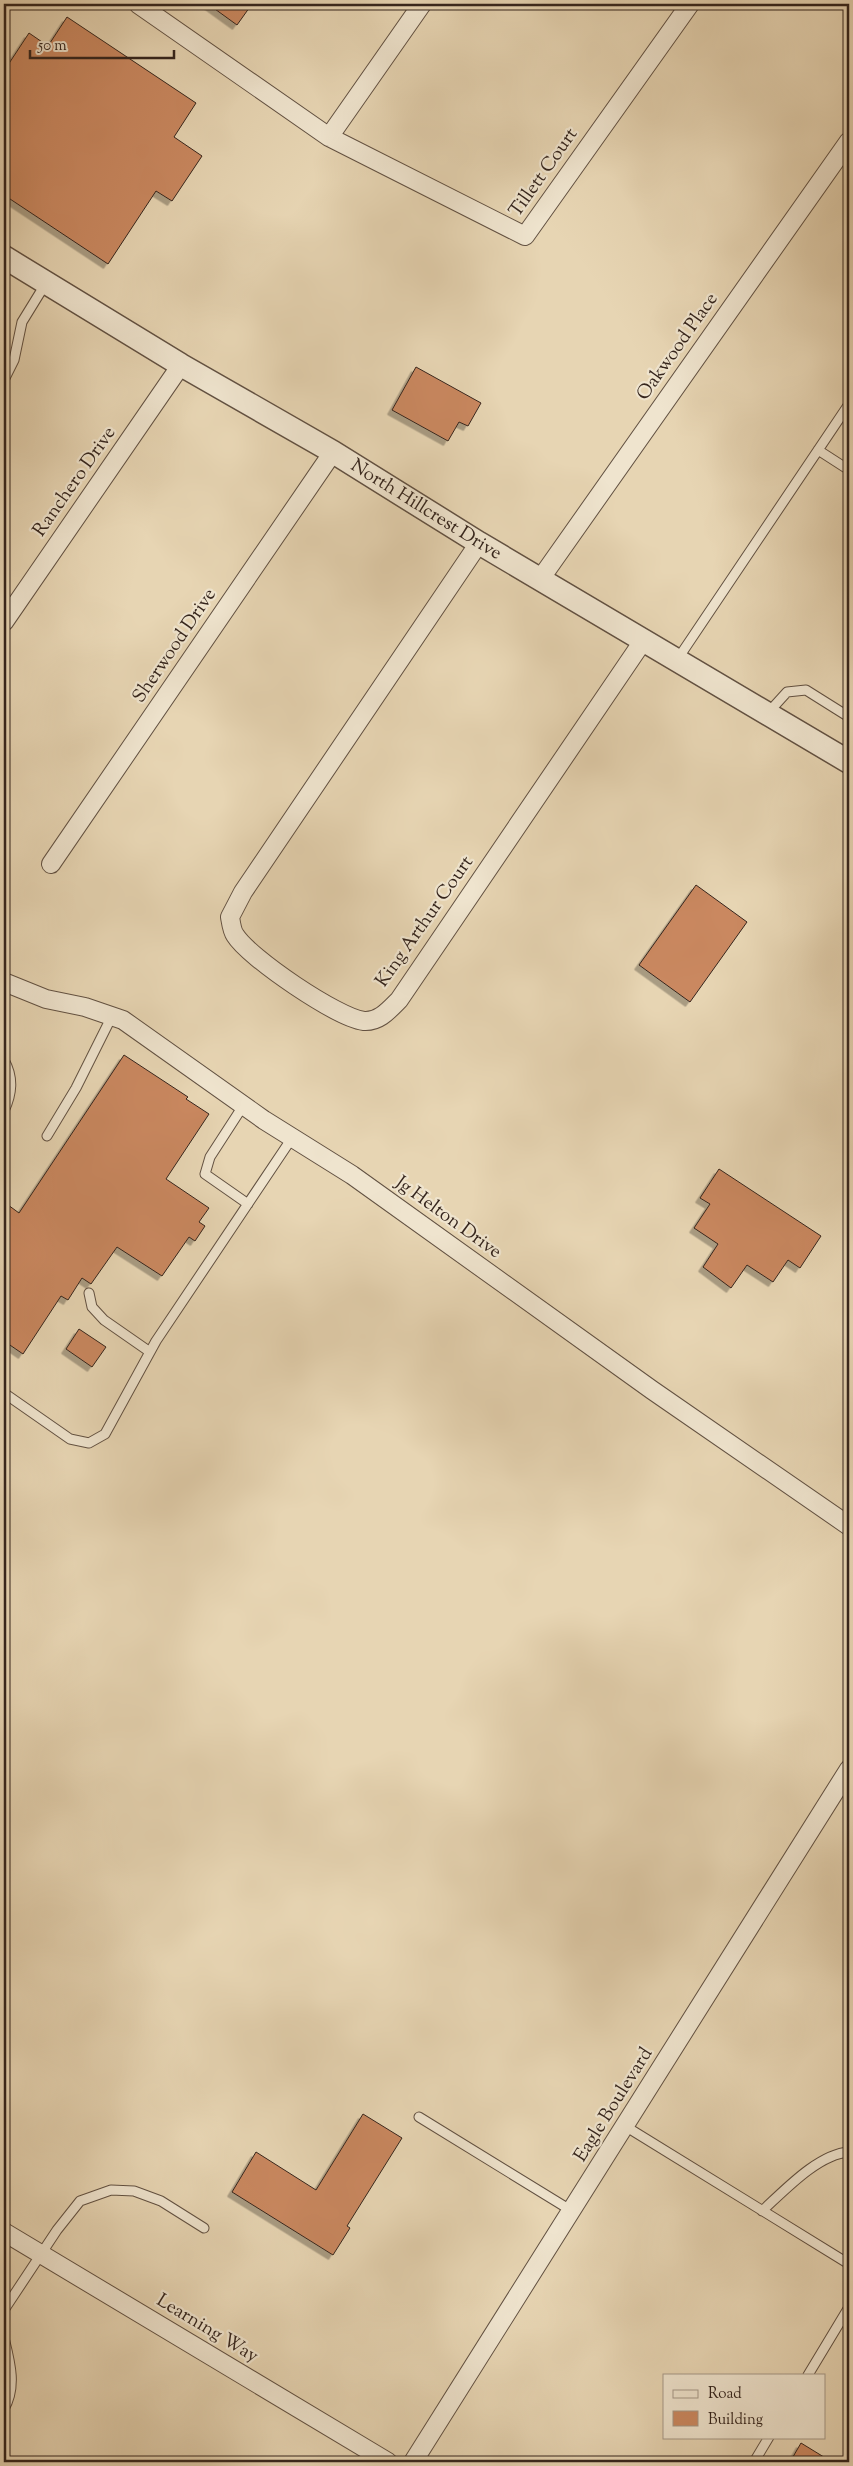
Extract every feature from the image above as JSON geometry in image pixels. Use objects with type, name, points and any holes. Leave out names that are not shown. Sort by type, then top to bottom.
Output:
[{"type":"street","name":"Tillett Court","points":[[138,4],[329,137],[525,236],[690,4]]},
{"type":"street","points":[[329,137],[422,4]]},
{"type":"street","name":"Oakwood Place","points":[[541,578],[849,141]]},
{"type":"street","name":"North Hillcrest Drive","points":[[4,257],[181,365],[334,452],[479,543],[849,762]]},
{"type":"street","name":"Ranchero Drive","points":[[4,622],[181,365]]},
{"type":"street","name":"Sherwood Drive","points":[[51,864],[334,452]]},
{"type":"street","name":"King Arthur Court","points":[[479,543],[243,892],[230,917],[234,935],[263,964],[348,1016],[366,1021],[380,1018],[399,1000],[643,641]]},
{"type":"street","name":"Jg Helton Drive","points":[[4,982],[46,999],[85,1007],[123,1020],[243,1106],[352,1175],[660,1396],[849,1526]]},
{"type":"street","name":"Eagle Boulevard","points":[[413,2462],[849,1769]]},
{"type":"street","name":"Learning Way","points":[[4,2232],[388,2462]]},
{"type":"lane","points":[[4,380],[14,360],[22,322],[47,283]]},
{"type":"lane","points":[[677,660],[849,404]]},
{"type":"lane","points":[[818,450],[849,470]]},
{"type":"lane","points":[[767,714],[787,692],[806,690],[849,717]]},
{"type":"lane","points":[[47,1136],[76,1088],[112,1016]]},
{"type":"lane","points":[[4,1060],[7,1066],[12,1094],[4,1111]]},
{"type":"lane","points":[[243,1106],[210,1157],[205,1174],[248,1204]]},
{"type":"lane","points":[[4,1393],[70,1439],[89,1443],[105,1434],[150,1352],[292,1138]]},
{"type":"lane","points":[[89,1293],[92,1307],[104,1320],[150,1352]]},
{"type":"lane","points":[[419,2117],[572,2210]]},
{"type":"lane","points":[[625,2126],[849,2264]]},
{"type":"lane","points":[[762,2211],[808,2170],[842,2152],[849,2152]]},
{"type":"lane","points":[[4,2322],[4,2309],[80,2201],[111,2190],[134,2191],[161,2201],[204,2228]]},
{"type":"lane","points":[[809,2374],[849,2307]]},
{"type":"lane","points":[[4,2338],[12,2381],[8,2403],[4,2409]]},
{"type":"lane","points":[[4,2368],[12,2381]]},
{"type":"lane","points":[[754,2462],[768,2438]]},
{"type":"building","points":[[208,4],[252,4],[237,25]]},
{"type":"building","points":[[67,17],[196,103],[174,137],[202,156],[172,201],[156,191],[108,264],[4,195],[4,71],[29,33],[48,46]]},
{"type":"building","points":[[416,367],[481,403],[468,426],[459,422],[448,441],[392,410]]},
{"type":"building","points":[[696,885],[747,922],[690,1002],[639,965]]},
{"type":"building","points":[[124,1055],[188,1097],[186,1099],[209,1114],[166,1179],[209,1208],[199,1222],[205,1226],[195,1241],[189,1237],[162,1276],[117,1247],[91,1284],[82,1278],[68,1300],[61,1296],[23,1354],[4,1341],[4,1202],[19,1213]]},
{"type":"building","points":[[719,1169],[821,1236],[800,1268],[788,1260],[773,1282],[747,1265],[731,1288],[703,1267],[718,1244],[694,1228],[710,1204],[700,1198]]},
{"type":"building","points":[[79,1329],[106,1347],[92,1367],[66,1349]]},
{"type":"building","points":[[363,2114],[402,2138],[347,2226],[350,2228],[333,2255],[232,2192],[256,2152],[316,2190]]},
{"type":"building","points":[[801,2443],[832,2462],[790,2462]]}]
